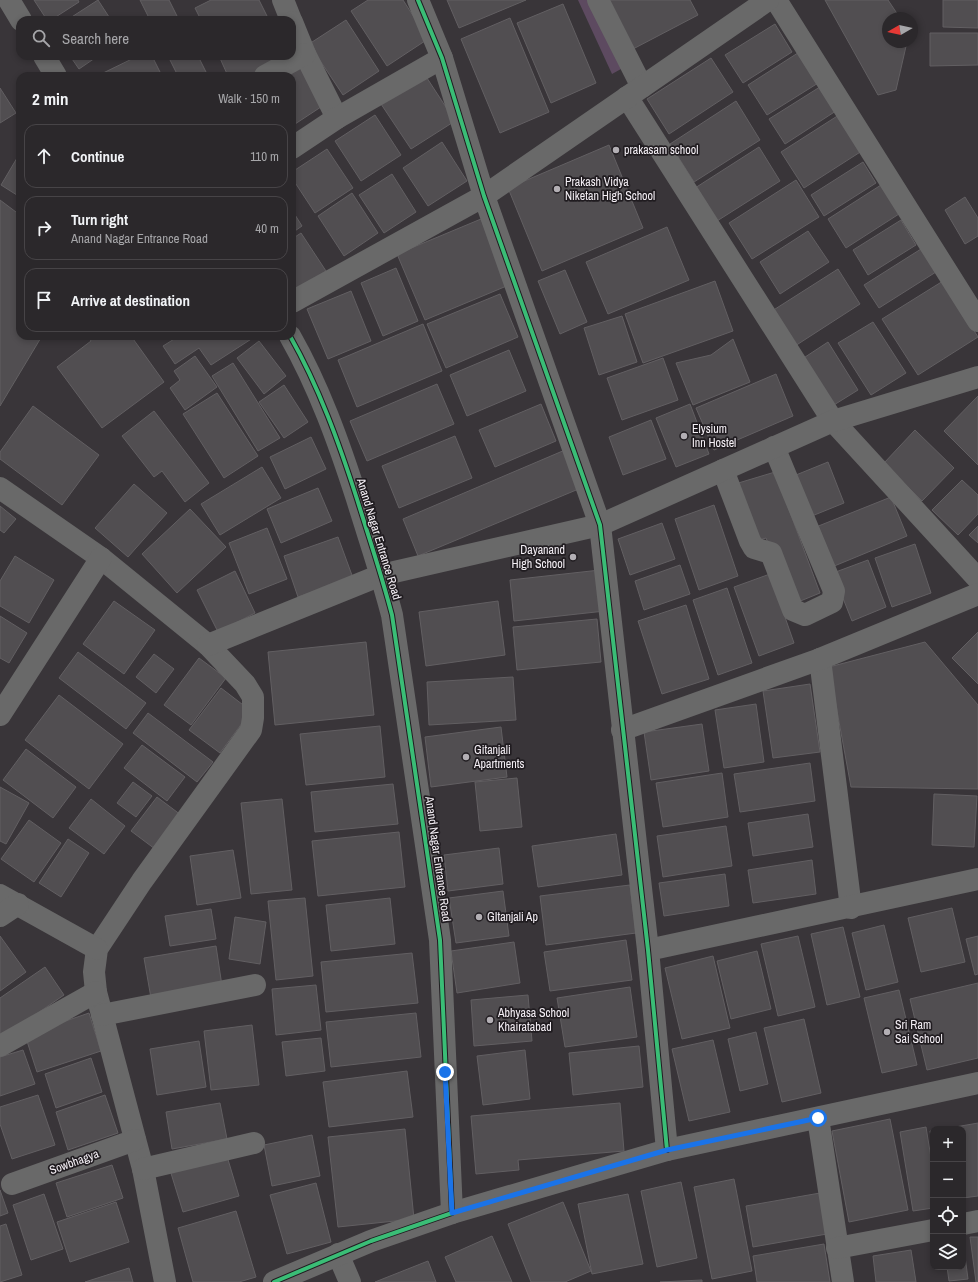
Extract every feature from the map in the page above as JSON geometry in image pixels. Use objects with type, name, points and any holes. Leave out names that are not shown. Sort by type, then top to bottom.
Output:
[{"type":"street","points":[[9,0],[19,16]]},
{"type":"street","points":[[283,0],[290,16]]},
{"type":"street","points":[[418,0],[442,58],[484,196],[600,525],[648,950],[667,1150]]},
{"type":"street","points":[[598,0],[635,92],[833,421],[978,579]]},
{"type":"street","points":[[296,300],[484,196],[768,0]]},
{"type":"street","points":[[776,0],[978,321]]},
{"type":"street","points":[[296,31],[305,54],[337,118]]},
{"type":"street","points":[[296,59],[305,54]]},
{"type":"street","points":[[296,145],[337,118],[442,58]]},
{"type":"street","points":[[46,60],[54,72]]},
{"type":"street","points":[[272,72],[294,60]]},
{"type":"street","name":"Anand Nagar Entrance Road","points":[[292,340],[305,362],[340,449],[381,575],[392,615],[440,940],[452,1213]]},
{"type":"street","points":[[208,645],[381,575],[600,525],[833,421],[978,377]]},
{"type":"street","points":[[723,470],[750,541],[754,548],[772,553],[793,610],[805,615],[832,602],[834,591],[774,447]]},
{"type":"street","points":[[0,488],[101,558],[208,645],[245,684],[253,697],[253,718],[251,730],[142,881],[97,950],[94,972],[96,992],[143,1169],[165,1282]]},
{"type":"street","points":[[0,715],[101,558]]},
{"type":"street","points":[[622,730],[820,659],[978,594]]},
{"type":"street","points":[[820,659],[851,908]]},
{"type":"street","points":[[648,950],[851,908],[978,879]]},
{"type":"street","points":[[0,916],[9,899],[97,950]]},
{"type":"street","points":[[102,1015],[255,985]]},
{"type":"street","points":[[0,1046],[96,992]]},
{"type":"street","points":[[274,1282],[370,1241],[452,1213],[667,1150],[978,1082]]},
{"type":"street","points":[[818,1118],[843,1282]]},
{"type":"street","name":"Sowbhagya","points":[[12,1184],[135,1140]]},
{"type":"street","points":[[143,1169],[254,1143]]},
{"type":"street","points":[[966,1223],[978,1221]]},
{"type":"street","points":[[837,1248],[930,1231]]},
{"type":"street","points":[[338,1254],[350,1282]]},
{"type":"shaded area","points":[[578,0],[598,0],[630,64],[612,74]]},
{"type":"building","points":[[34,0],[78,0],[79,2],[57,16],[44,16]]},
{"type":"building","points":[[98,0],[108,16],[73,16]]},
{"type":"building","points":[[140,0],[169,0],[177,16],[148,16]]},
{"type":"building","points":[[211,0],[259,0],[267,16],[199,16],[195,8]]},
{"type":"building","points":[[368,0],[403,0],[428,39],[387,66],[351,11]]},
{"type":"building","points":[[447,0],[526,0],[459,28]]},
{"type":"building","points":[[607,0],[690,0],[698,15],[633,49]]},
{"type":"building","points":[[825,0],[888,0],[896,12],[882,12],[882,48],[906,48],[896,90],[878,95]]},
{"type":"building","points":[[943,0],[978,0],[978,28],[943,27]]},
{"type":"building","points":[[563,4],[596,83],[551,103],[517,23]]},
{"type":"building","points":[[510,18],[549,112],[500,133],[461,39]]},
{"type":"building","points":[[346,20],[379,71],[343,95],[309,44]]},
{"type":"building","points":[[775,24],[792,52],[743,83],[725,55]]},
{"type":"building","points":[[930,33],[978,33],[978,65],[930,66]]},
{"type":"building","points":[[804,49],[823,80],[767,115],[748,85]]},
{"type":"building","points":[[711,58],[733,92],[669,134],[647,99]]},
{"type":"building","points":[[73,60],[92,60],[79,69]]},
{"type":"building","points":[[130,60],[154,60],[160,72],[105,72]]},
{"type":"building","points":[[170,60],[200,60],[206,72],[176,72]]},
{"type":"building","points":[[221,60],[286,60],[262,72],[226,72]]},
{"type":"building","points":[[302,65],[327,103],[296,123],[296,72],[291,72]]},
{"type":"building","points":[[425,75],[455,121],[411,149],[381,104]]},
{"type":"building","points":[[823,85],[839,109],[785,144],[769,119]]},
{"type":"building","points":[[0,88],[16,113],[0,123]]},
{"type":"building","points":[[736,101],[760,140],[694,182],[670,144]]},
{"type":"building","points":[[842,113],[865,149],[804,188],[781,152]]},
{"type":"building","points":[[375,115],[401,155],[361,181],[335,141]]},
{"type":"building","points":[[442,142],[467,181],[428,206],[403,168]]},
{"type":"building","points":[[609,145],[643,228],[542,271],[508,188]]},
{"type":"building","points":[[759,147],[780,181],[717,221],[695,188]]},
{"type":"building","points":[[327,149],[353,188],[315,213],[296,184],[296,169]]},
{"type":"building","points":[[16,160],[16,194],[1,185]]},
{"type":"building","points":[[863,162],[876,183],[824,216],[811,195]]},
{"type":"building","points":[[392,174],[416,212],[384,233],[359,195]]},
{"type":"building","points":[[796,180],[819,217],[752,259],[729,223]]},
{"type":"building","points":[[881,185],[899,214],[846,248],[828,219]]},
{"type":"building","points":[[352,193],[378,233],[344,256],[318,216]]},
{"type":"building","points":[[965,197],[978,218],[978,236],[965,244],[945,210]]},
{"type":"building","points":[[0,200],[16,212],[16,340],[40,340],[0,406]]},
{"type":"building","points":[[296,216],[302,226],[296,230]]},
{"type":"building","points":[[481,219],[509,285],[425,320],[397,254]]},
{"type":"building","points":[[901,220],[916,245],[868,275],[853,250]]},
{"type":"building","points":[[667,227],[689,280],[608,314],[586,262]]},
{"type":"building","points":[[808,231],[829,262],[780,294],[760,262]]},
{"type":"building","points":[[301,233],[326,271],[296,290],[296,236]]},
{"type":"building","points":[[921,249],[936,272],[879,308],[864,285]]},
{"type":"building","points":[[396,268],[418,321],[383,336],[361,283]]},
{"type":"building","points":[[838,269],[860,304],[795,346],[772,311]]},
{"type":"building","points":[[565,270],[587,322],[560,334],[538,281]]},
{"type":"building","points":[[715,281],[733,331],[643,363],[625,314]]},
{"type":"building","points":[[943,281],[978,337],[918,375],[882,319]]},
{"type":"building","points":[[351,291],[371,341],[328,359],[307,309]]},
{"type":"building","points":[[500,294],[518,337],[446,368],[427,324]]},
{"type":"building","points":[[622,316],[637,362],[599,375],[584,328]]},
{"type":"building","points":[[873,322],[906,373],[871,395],[838,343]]},
{"type":"building","points":[[423,324],[442,371],[357,407],[338,360]]},
{"type":"building","points":[[733,339],[750,382],[693,405],[676,363],[711,355]]},
{"type":"building","points":[[134,340],[164,382],[102,428],[57,367],[91,341]]},
{"type":"building","points":[[173,340],[250,340],[211,365],[199,348],[175,364],[163,346]]},
{"type":"building","points":[[259,341],[286,376],[264,394],[237,358]]},
{"type":"building","points":[[828,342],[858,390],[829,408],[799,361]]},
{"type":"building","points":[[509,350],[526,391],[467,416],[450,375]]},
{"type":"building","points":[[195,356],[217,387],[185,410],[170,388],[180,380],[174,371]]},
{"type":"building","points":[[663,358],[678,400],[622,420],[607,378]]},
{"type":"building","points":[[233,363],[280,438],[258,451],[212,376]]},
{"type":"building","points":[[776,374],[793,416],[714,450],[696,408]]},
{"type":"building","points":[[437,384],[454,424],[367,461],[350,421]]},
{"type":"building","points":[[284,385],[308,422],[284,438],[259,402]]},
{"type":"building","points":[[217,393],[258,456],[224,478],[183,414]]},
{"type":"building","points":[[978,396],[978,465],[944,431]]},
{"type":"building","points":[[541,404],[556,441],[495,467],[479,430]]},
{"type":"building","points":[[690,404],[709,454],[676,467],[656,418]]},
{"type":"building","points":[[33,406],[99,455],[62,505],[0,459],[0,452]]},
{"type":"building","points":[[154,411],[209,483],[185,502],[162,471],[154,477],[122,436]]},
{"type":"building","points":[[651,420],[666,459],[623,475],[609,437]]},
{"type":"building","points":[[915,430],[954,468],[922,501],[884,463]]},
{"type":"building","points":[[455,436],[472,478],[399,508],[382,466]]},
{"type":"building","points":[[311,437],[326,469],[285,489],[270,457]]},
{"type":"building","points":[[565,450],[581,488],[418,556],[403,519]]},
{"type":"building","points":[[828,462],[844,503],[807,518],[791,477]]},
{"type":"building","points":[[262,467],[281,498],[220,535],[201,504]]},
{"type":"building","points":[[775,472],[820,593],[793,604],[766,538],[755,541],[735,484]]},
{"type":"building","points":[[962,480],[978,495],[978,514],[958,535],[932,510]]},
{"type":"building","points":[[134,484],[167,513],[128,557],[95,528]]},
{"type":"building","points":[[318,488],[332,521],[281,543],[267,509]]},
{"type":"building","points":[[891,497],[907,536],[827,569],[811,529]]},
{"type":"building","points":[[714,505],[738,576],[699,590],[675,519]]},
{"type":"building","points":[[0,506],[16,519],[4,533],[0,530]]},
{"type":"building","points":[[190,509],[226,547],[177,593],[142,554]]},
{"type":"building","points":[[662,523],[675,559],[630,575],[618,539]]},
{"type":"building","points":[[978,526],[978,543],[969,535]]},
{"type":"building","points":[[267,528],[287,579],[249,594],[229,543]]},
{"type":"building","points":[[338,537],[353,578],[298,597],[284,556]]},
{"type":"building","points":[[915,544],[931,593],[892,607],[875,558]]},
{"type":"building","points":[[15,556],[54,580],[29,623],[0,606],[0,581]]},
{"type":"building","points":[[868,560],[886,607],[852,621],[833,573]]},
{"type":"building","points":[[680,565],[690,594],[644,610],[635,581]]},
{"type":"building","points":[[600,570],[605,611],[514,621],[510,580]]},
{"type":"building","points":[[235,571],[255,613],[218,632],[197,590]]},
{"type":"building","points":[[770,574],[794,643],[759,656],[734,587]]},
{"type":"building","points":[[727,588],[752,663],[718,675],[693,600]]},
{"type":"building","points":[[114,601],[155,630],[124,674],[83,644]]},
{"type":"building","points":[[498,601],[505,655],[426,666],[419,612]]},
{"type":"building","points":[[686,605],[709,679],[662,694],[638,621]]},
{"type":"building","points":[[0,616],[27,633],[9,663],[0,658]]},
{"type":"building","points":[[597,619],[601,662],[517,670],[513,627]]},
{"type":"building","points":[[978,632],[978,684],[952,658]]},
{"type":"building","points":[[366,642],[374,715],[275,725],[268,652]]},
{"type":"building","points":[[925,642],[978,705],[978,789],[851,787],[829,667]]},
{"type":"building","points":[[78,652],[146,703],[126,729],[59,678]]},
{"type":"building","points":[[154,654],[174,669],[156,693],[136,677]]},
{"type":"building","points":[[199,658],[226,678],[191,725],[164,705]]},
{"type":"building","points":[[513,677],[516,720],[429,725],[427,682]]},
{"type":"building","points":[[810,684],[820,752],[773,758],[763,691]]},
{"type":"building","points":[[221,688],[251,711],[220,753],[189,730]]},
{"type":"building","points":[[59,695],[123,744],[89,789],[25,740]]},
{"type":"building","points":[[756,704],[764,762],[724,768],[715,710]]},
{"type":"building","points":[[148,713],[213,762],[197,782],[133,733]]},
{"type":"building","points":[[702,724],[709,771],[651,780],[644,732]]},
{"type":"building","points":[[380,726],[385,777],[306,785],[300,734]]},
{"type":"building","name":"Gitanjali Apartments","points":[[501,727],[507,777],[431,787],[425,737]]},
{"type":"building","points":[[142,745],[185,777],[167,801],[124,768]]},
{"type":"building","points":[[26,749],[76,787],[53,818],[3,780]]},
{"type":"building","points":[[810,763],[815,801],[740,812],[734,774]]},
{"type":"building","points":[[722,773],[728,817],[663,827],[656,783]]},
{"type":"building","points":[[517,778],[522,827],[480,831],[475,782]]},
{"type":"building","points":[[133,782],[152,796],[136,817],[117,803]]},
{"type":"building","points":[[393,784],[398,824],[315,832],[311,792]]},
{"type":"building","points":[[0,787],[29,803],[6,844],[0,841]]},
{"type":"building","points":[[934,794],[977,796],[974,847],[932,845]]},
{"type":"building","points":[[157,797],[181,815],[155,849],[131,831]]},
{"type":"building","points":[[91,799],[125,826],[104,854],[69,828]]},
{"type":"building","points":[[282,799],[292,890],[251,894],[241,803]]},
{"type":"building","points":[[808,814],[813,847],[753,856],[748,823]]},
{"type":"building","points":[[29,820],[61,843],[34,882],[1,859]]},
{"type":"building","points":[[726,826],[732,866],[663,877],[657,836]]},
{"type":"building","points":[[399,832],[405,887],[318,896],[312,841]]},
{"type":"building","points":[[616,834],[622,875],[538,887],[532,846]]},
{"type":"building","points":[[68,839],[89,853],[61,897],[39,883]]},
{"type":"building","points":[[499,848],[503,884],[448,891],[444,855]]},
{"type":"building","points":[[233,850],[241,898],[197,905],[190,856]]},
{"type":"building","points":[[812,860],[816,894],[753,903],[748,870]]},
{"type":"building","points":[[725,874],[729,906],[664,916],[659,883]]},
{"type":"building","points":[[630,885],[636,933],[546,945],[540,896]]},
{"type":"building","name":"GItanjali Ap","points":[[503,891],[509,936],[456,943],[449,898]]},
{"type":"building","points":[[305,898],[313,976],[276,980],[268,901]]},
{"type":"building","points":[[390,898],[395,944],[331,951],[326,905]]},
{"type":"building","points":[[952,908],[965,962],[921,972],[908,918]]},
{"type":"building","points":[[211,909],[216,939],[170,946],[165,916]]},
{"type":"building","points":[[235,917],[266,922],[260,964],[229,959]]},
{"type":"building","points":[[884,925],[898,982],[866,990],[852,933]]},
{"type":"building","points":[[843,927],[860,997],[827,1005],[811,934]]},
{"type":"building","points":[[0,936],[26,972],[0,991]]},
{"type":"building","points":[[798,936],[815,1007],[778,1016],[761,944]]},
{"type":"building","points":[[978,936],[978,974],[975,975],[966,939]]},
{"type":"building","points":[[626,940],[632,980],[550,991],[544,952]]},
{"type":"building","points":[[514,942],[520,983],[457,993],[451,951]]},
{"type":"building","points":[[216,946],[222,986],[151,998],[144,958]]},
{"type":"building","points":[[757,951],[771,1009],[731,1019],[717,961]]},
{"type":"building","points":[[412,953],[418,1003],[326,1012],[321,962]]},
{"type":"building","points":[[713,956],[730,1028],[682,1039],[665,968]]},
{"type":"building","points":[[45,967],[64,995],[0,1039],[0,998]]},
{"type":"building","points":[[978,983],[978,1058],[927,1070],[910,999]]},
{"type":"building","points":[[316,985],[321,1030],[276,1035],[272,989]]},
{"type":"building","points":[[630,987],[637,1037],[565,1047],[557,998]]},
{"type":"building","points":[[899,990],[917,1065],[882,1073],[864,998]]},
{"type":"building","points":[[528,995],[532,1041],[474,1046],[471,1000]]},
{"type":"building","points":[[89,1013],[101,1051],[37,1072],[25,1035]]},
{"type":"building","points":[[416,1013],[421,1057],[331,1067],[326,1022]]},
{"type":"building","points":[[804,1019],[821,1093],[782,1102],[764,1028]]},
{"type":"building","points":[[252,1025],[259,1085],[211,1090],[204,1031]]},
{"type":"building","points":[[756,1032],[768,1084],[740,1091],[728,1039]]},
{"type":"building","points":[[321,1038],[325,1071],[286,1076],[282,1042]]},
{"type":"building","points":[[713,1040],[730,1112],[689,1121],[672,1049]]},
{"type":"building","points":[[199,1041],[206,1087],[157,1095],[150,1049]]},
{"type":"building","points":[[639,1046],[643,1087],[573,1095],[569,1053]]},
{"type":"building","points":[[23,1050],[35,1084],[0,1096],[0,1057]]},
{"type":"building","points":[[525,1050],[530,1099],[483,1105],[477,1056]]},
{"type":"building","points":[[91,1058],[102,1092],[56,1108],[45,1074]]},
{"type":"building","points":[[407,1071],[413,1117],[329,1127],[323,1082]]},
{"type":"building","points":[[38,1095],[55,1145],[12,1159],[0,1124],[0,1107]]},
{"type":"building","points":[[105,1095],[118,1133],[68,1150],[56,1112]]},
{"type":"building","points":[[220,1103],[227,1139],[172,1149],[166,1112]]},
{"type":"building","points":[[620,1103],[624,1151],[518,1160],[519,1170],[476,1174],[471,1116]]},
{"type":"building","points":[[890,1119],[908,1210],[849,1222],[832,1131]]},
{"type":"building","points":[[978,1123],[978,1196],[966,1198],[966,1126],[961,1126]]},
{"type":"building","points":[[926,1127],[930,1152],[930,1208],[913,1211],[900,1132]]},
{"type":"building","points":[[405,1129],[414,1219],[338,1227],[328,1137]]},
{"type":"building","points":[[312,1135],[320,1176],[272,1186],[264,1145]]},
{"type":"building","points":[[226,1153],[239,1196],[183,1212],[170,1170]]},
{"type":"building","points":[[112,1165],[123,1198],[67,1217],[56,1183]]},
{"type":"building","points":[[734,1179],[752,1271],[712,1279],[694,1187]]},
{"type":"building","points":[[681,1182],[697,1258],[657,1267],[641,1191]]},
{"type":"building","points":[[316,1183],[331,1242],[287,1254],[270,1195]]},
{"type":"building","points":[[0,1190],[8,1213],[0,1216]]},
{"type":"building","points":[[820,1193],[827,1234],[753,1247],[746,1206]]},
{"type":"building","points":[[44,1194],[63,1249],[31,1260],[13,1205]]},
{"type":"building","points":[[628,1194],[643,1264],[592,1274],[578,1204]]},
{"type":"building","points":[[116,1202],[129,1242],[70,1262],[57,1222]]},
{"type":"building","points":[[563,1202],[591,1271],[565,1282],[531,1282],[508,1224]]},
{"type":"building","points":[[236,1211],[256,1277],[239,1282],[193,1282],[178,1228]]},
{"type":"building","points":[[6,1224],[22,1275],[0,1282],[0,1226]]},
{"type":"building","points":[[492,1236],[512,1282],[456,1282],[445,1257]]},
{"type":"building","points":[[970,1237],[978,1237],[978,1282],[976,1282]]},
{"type":"building","points":[[824,1244],[830,1282],[757,1282],[753,1256]]},
{"type":"building","points":[[911,1250],[916,1282],[876,1282],[873,1256]]},
{"type":"building","points":[[428,1261],[436,1282],[375,1282]]},
{"type":"building","points":[[966,1264],[968,1279],[949,1281],[947,1270],[966,1270]]},
{"type":"building","points":[[129,1268],[133,1282],[85,1282]]},
{"type":"building","points":[[702,1280],[702,1282],[660,1282]]},
{"type":"cycle path","points":[[418,0],[442,58],[484,196],[600,525],[648,950],[667,1150]]},
{"type":"cycle path","points":[[274,1282],[371,1241],[452,1213],[440,940],[392,615],[380,571],[336,436],[310,375],[292,340]]},
{"type":"place","name":"prakasam school","points":[[616,150]]},
{"type":"place","name":"Prakash Vidya Niketan High School","points":[[557,189]]},
{"type":"place","name":"Elysium Inn Hostel","points":[[684,436]]},
{"type":"place","name":"Dayanand High School","points":[[573,557]]},
{"type":"place","name":"Gitanjali Apartments","points":[[466,757]]},
{"type":"place","name":"GItanjali Ap","points":[[479,917]]},
{"type":"place","name":"Abhyasa School Khairatabad","points":[[490,1020]]},
{"type":"place","name":"Sri Ram Sai School","points":[[887,1032]]},
{"type":"route","points":[[445,1072],[452,1213],[667,1150],[818,1118]]}]
